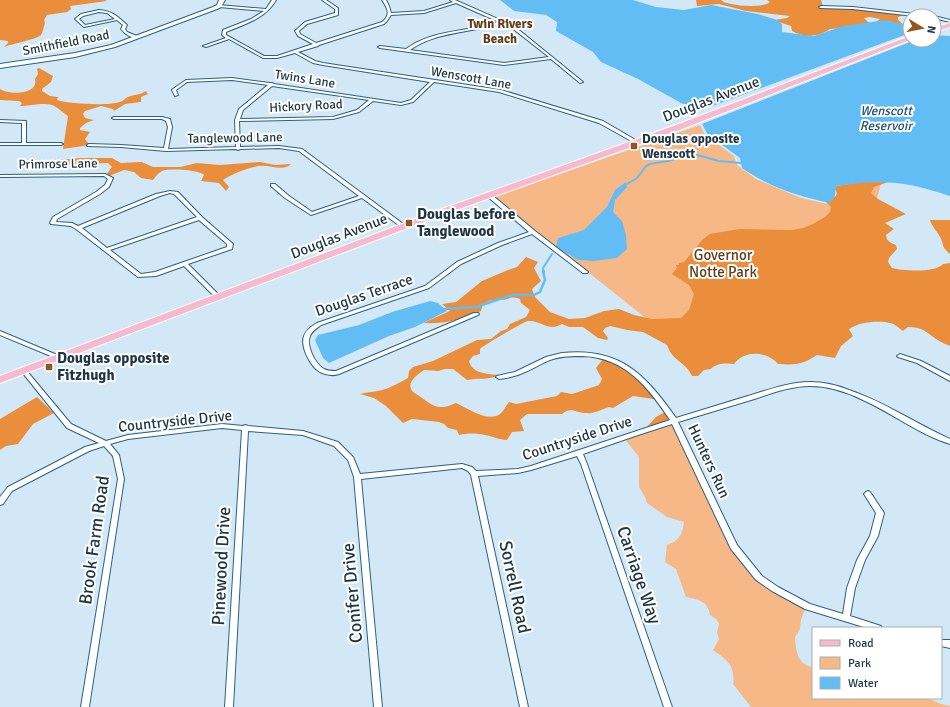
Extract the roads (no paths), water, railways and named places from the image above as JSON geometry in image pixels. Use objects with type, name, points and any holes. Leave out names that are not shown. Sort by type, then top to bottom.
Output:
[{"type":"main road","name":"Douglas Avenue","points":[[0,380],[457,207],[637,142],[902,41]]},
{"type":"street","points":[[274,0],[272,5],[267,10],[258,16],[224,32],[224,35],[266,58],[277,57],[378,26],[387,21],[390,14],[384,0]]},
{"type":"street","points":[[317,45],[298,35],[297,31],[306,23],[338,12],[324,0]]},
{"type":"street","points":[[390,14],[424,12],[454,1],[503,22],[520,32],[581,82]]},
{"type":"street","points":[[220,3],[267,10]]},
{"type":"street","name":"Smithfield Road","points":[[0,66],[75,55],[113,46],[220,3]]},
{"type":"street","points":[[821,7],[863,9],[902,14]]},
{"type":"street","points":[[118,19],[84,26],[77,19],[80,16],[87,14],[105,11],[110,13],[118,19],[125,25],[123,29],[124,32],[136,37]]},
{"type":"street","points":[[407,50],[416,42],[424,39],[486,28],[503,22]]},
{"type":"street","points":[[205,46],[229,38]]},
{"type":"street","points":[[380,47],[504,64],[551,58]]},
{"type":"street","name":"Wenscott Lane","points":[[296,52],[314,62],[323,64],[508,93],[601,122],[637,142]]},
{"type":"street","name":"Twins Lane","points":[[176,95],[174,90],[182,82],[192,80],[232,79],[372,100],[407,103],[433,81]]},
{"type":"street","points":[[238,149],[237,120],[241,109],[272,84]]},
{"type":"street","name":"Hickory Road","points":[[237,120],[332,118],[358,111],[372,100]]},
{"type":"street","points":[[114,118],[155,118],[168,120],[170,127],[166,150]]},
{"type":"street","points":[[0,121],[24,122],[24,144]]},
{"type":"street","points":[[0,144],[61,144]]},
{"type":"street","name":"Tanglewood Lane","points":[[89,145],[166,150],[278,147],[296,148],[404,227]]},
{"type":"street","name":"Primrose Lane","points":[[0,176],[105,174],[111,178],[102,190],[55,218],[53,223],[72,225],[78,228]]},
{"type":"street","points":[[273,185],[311,214],[363,196]]},
{"type":"street","points":[[170,192],[176,193],[200,218],[230,244],[230,248],[186,265],[156,274],[140,276],[78,228],[158,195],[170,192]]},
{"type":"street","points":[[490,196],[533,232],[585,272]]},
{"type":"street","points":[[106,250],[200,218]]},
{"type":"street","name":"Douglas Terrace","points":[[476,314],[337,373],[322,372],[312,362],[306,348],[305,340],[308,332],[318,324],[427,287],[459,262],[500,244],[533,232]]},
{"type":"street","points":[[186,265],[218,297]]},
{"type":"street","points":[[0,333],[60,358]]},
{"type":"street","name":"Hunters Run","points":[[499,377],[520,372],[540,362],[568,354],[596,356],[609,359],[632,370],[642,378],[674,421],[731,541],[746,563],[759,578],[793,600],[808,607],[874,627]]},
{"type":"street","points":[[900,356],[919,362],[950,379]]},
{"type":"street","name":"Brook Farm Road","points":[[24,371],[69,426],[105,443],[116,455],[121,479],[85,707]]},
{"type":"street","name":"Countryside Drive","points":[[0,502],[10,489],[87,449],[128,437],[222,426],[244,427],[303,433],[336,444],[351,459],[357,477],[458,466],[470,469],[474,474],[518,471],[532,468],[674,421],[781,388],[812,384],[846,390],[934,436],[950,442]]},
{"type":"street","name":"Pinewood Drive","points":[[229,707],[244,427]]},
{"type":"street","name":"Carriage Way","points":[[579,453],[668,707]]},
{"type":"street","name":"Sorrell Road","points":[[474,474],[524,707]]},
{"type":"street","name":"Conifer Drive","points":[[357,477],[378,707]]},
{"type":"street","points":[[846,619],[851,588],[861,560],[874,536],[880,513],[868,494]]},
{"type":"water","points":[[500,0],[633,0],[656,7],[684,10],[711,5],[758,14],[777,20],[782,24],[782,32],[814,36],[843,26],[886,20],[902,24],[902,36],[699,111],[681,103],[638,79],[601,62],[593,52],[556,31],[557,22],[546,15],[514,11]]},
{"type":"water","name":"Wenscott Reservoir","points":[[942,36],[950,36],[950,196],[907,184],[867,182],[836,186],[835,196],[830,203],[807,197],[773,186],[752,175],[742,168],[740,158],[708,135],[702,124],[902,45],[902,48],[942,48]]},
{"type":"water","points":[[626,182],[627,187],[615,200],[613,212],[622,221],[626,235],[627,249],[617,258],[594,261],[578,260],[556,247],[558,238],[584,230],[607,207],[615,190]]},
{"type":"water","points":[[430,301],[438,303],[447,311],[415,327],[389,336],[329,363],[323,358],[315,340],[318,335],[359,325],[392,312]]},
{"type":"waterway","points":[[627,184],[637,178],[646,166],[650,164],[668,161],[688,155],[697,155],[719,161],[741,163]]},
{"type":"waterway","points":[[544,272],[543,268],[552,254]]},
{"type":"waterway","points":[[444,309],[476,307],[512,295],[534,295],[540,292],[545,280],[543,271]]},
{"type":"place","name":"Douglas opposite Wenscott","points":[[634,146]]},
{"type":"place","name":"Douglas before Tanglewood","points":[[409,223]]},
{"type":"place","name":"Douglas opposite Fitzhugh","points":[[49,367]]},
{"type":"district","name":"Twin Rivers Beach","points":[[500,32]]},
{"type":"park label","name":"Governor Notte Park","points":[[723,264]]}]
